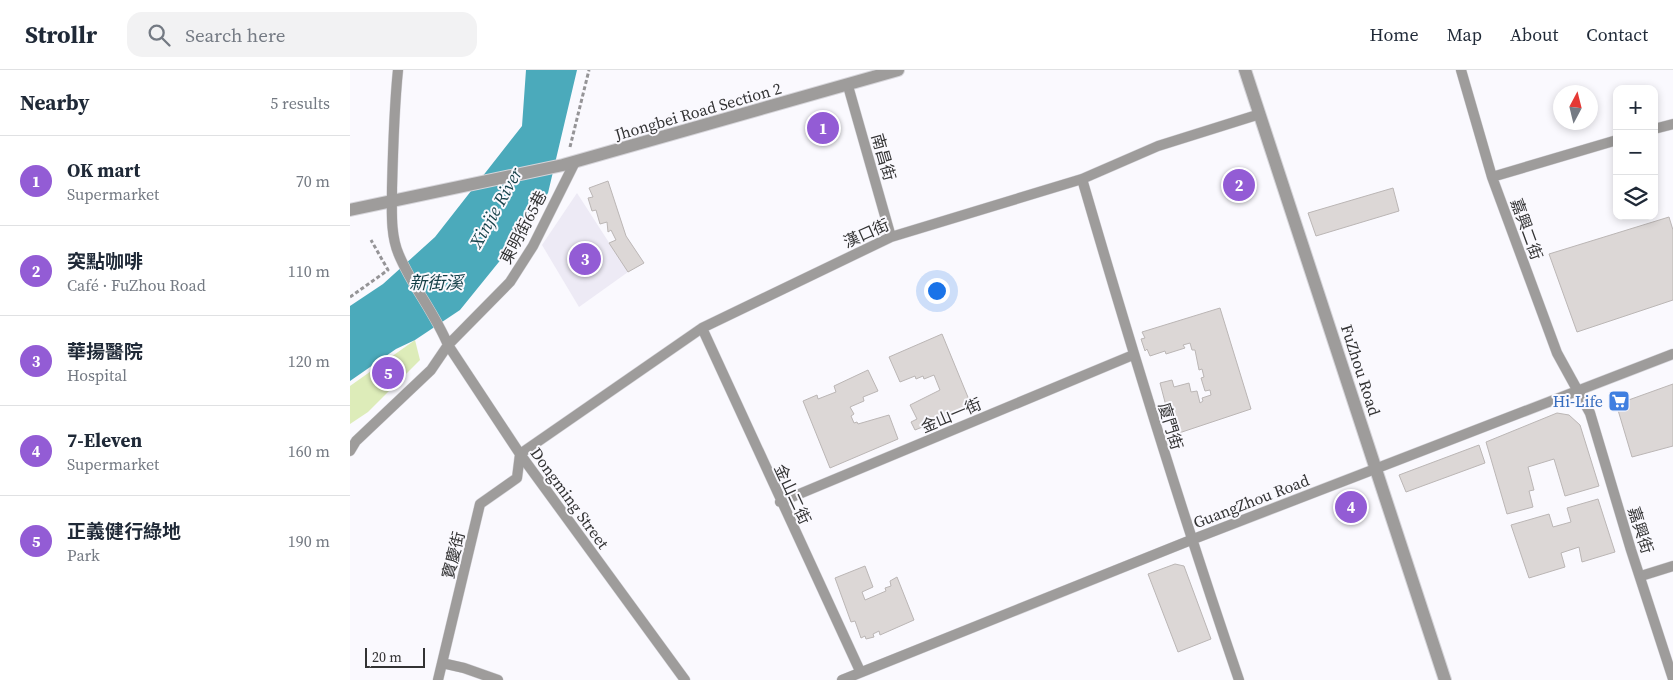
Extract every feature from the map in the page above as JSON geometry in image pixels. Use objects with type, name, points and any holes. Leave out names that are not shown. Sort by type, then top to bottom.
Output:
[{"type":"street","name":"Jhongbei Road Section 2","points":[[392,201],[568,163],[848,86],[898,70]]},
{"type":"street","name":"FuZhou Road","points":[[1245,70],[1445,680]]},
{"type":"street","points":[[350,210],[392,201]]},
{"type":"lane","points":[[392,201],[393,124],[398,70]]},
{"type":"lane","name":"嘉興二街","points":[[1461,70],[1492,177],[1557,353],[1578,392]]},
{"type":"lane","name":"南昌街","points":[[848,86],[891,237]]},
{"type":"lane","name":"漢口街","points":[[520,454],[702,328],[891,237],[1082,179],[1158,146],[1260,114]]},
{"type":"lane","points":[[1658,128],[1673,124]]},
{"type":"lane","points":[[1492,177],[1613,141]]},
{"type":"lane","name":"東明街65巷","points":[[350,451],[353,442],[431,370],[448,345],[510,282],[533,246],[568,163]]},
{"type":"lane","name":"廈門街","points":[[1082,179],[1133,355],[1191,540],[1239,680]]},
{"type":"lane","name":"Dongming Street","points":[[392,201],[394,240],[399,256],[441,327],[448,345],[520,454],[685,680]]},
{"type":"lane","name":"金山二街","points":[[702,328],[780,502],[860,671]]},
{"type":"lane","name":"GuangZhou Road","points":[[842,680],[860,671],[1191,540],[1673,354]]},
{"type":"lane","name":"金山一街","points":[[780,502],[1133,355]]},
{"type":"lane","name":"嘉興街","points":[[1578,392],[1590,413],[1631,550],[1673,679]]},
{"type":"lane","name":"寶慶街","points":[[438,680],[480,504],[517,478],[520,454]]},
{"type":"lane","points":[[1641,576],[1673,566]]},
{"type":"lane","points":[[442,663],[464,668],[498,680]]},
{"type":"path","points":[[568,163],[589,70]]},
{"type":"path","points":[[350,297],[388,270],[371,240]]},
{"type":"shaded area","points":[[577,193],[628,272],[579,307],[542,245]]},
{"type":"green space","points":[[415,340],[420,360],[368,412],[350,424],[350,386]]},
{"type":"water","name":"新街溪","points":[[526,70],[577,70],[548,193],[511,247],[460,310],[415,340],[396,349],[350,381],[350,306],[383,284],[435,237],[522,126]]},
{"type":"building","points":[[608,181],[626,236],[644,263],[628,272],[609,243],[616,240],[611,230],[608,232],[607,222],[600,224],[596,210],[592,211],[588,198],[593,197],[589,188]]},
{"type":"building","points":[[1393,188],[1399,211],[1316,236],[1308,213]]},
{"type":"building","points":[[1669,217],[1673,230],[1673,300],[1577,332],[1549,254]]},
{"type":"building","points":[[1220,308],[1251,409],[1176,434],[1173,424],[1171,425],[1160,383],[1172,380],[1174,387],[1189,383],[1191,392],[1197,391],[1200,403],[1203,401],[1202,398],[1211,395],[1210,390],[1205,391],[1201,378],[1204,377],[1202,369],[1199,370],[1195,350],[1192,350],[1190,343],[1183,345],[1185,348],[1166,354],[1165,351],[1150,356],[1147,349],[1145,351],[1141,339],[1145,338],[1142,332]]},
{"type":"building","points":[[942,334],[972,407],[915,430],[911,422],[917,419],[910,405],[940,390],[934,375],[924,379],[923,376],[916,379],[915,376],[900,382],[889,357]]},
{"type":"building","points":[[868,370],[878,391],[863,397],[864,401],[850,407],[854,414],[851,416],[854,423],[857,422],[858,424],[889,415],[898,439],[830,468],[803,401],[817,395],[818,399],[836,392],[834,386]]},
{"type":"building","points":[[1673,384],[1673,446],[1632,457],[1615,400],[1622,398],[1623,402]]},
{"type":"building","points":[[1557,413],[1569,415],[1580,425],[1599,486],[1565,496],[1554,459],[1528,467],[1534,490],[1529,491],[1533,507],[1507,514],[1486,442]]},
{"type":"building","points":[[1479,445],[1485,463],[1406,492],[1399,475]]},
{"type":"building","points":[[1598,499],[1615,552],[1582,562],[1579,547],[1561,553],[1565,567],[1529,578],[1511,525],[1549,514],[1553,527],[1571,522],[1567,508]]},
{"type":"building","points":[[1175,564],[1184,566],[1211,639],[1178,652],[1148,574]]},
{"type":"building","points":[[865,566],[873,587],[862,592],[865,600],[886,591],[885,588],[891,586],[890,581],[897,577],[914,620],[880,635],[879,631],[873,634],[874,637],[866,639],[865,636],[861,638],[855,621],[851,622],[835,578]]},
{"type":"place","name":"OK mart","points":[[823,128]]},
{"type":"place","name":"突點咖啡","points":[[1239,185]]},
{"type":"place","name":"華揚醫院","points":[[585,259]]},
{"type":"place","name":"正義健行綠地","points":[[388,373]]},
{"type":"place","name":"Hi-Life","points":[[1619,401]]},
{"type":"place","name":"7-Eleven","points":[[1351,507]]},
{"type":"water label","name":"Xinjie River","points":[[496,208]]}]
